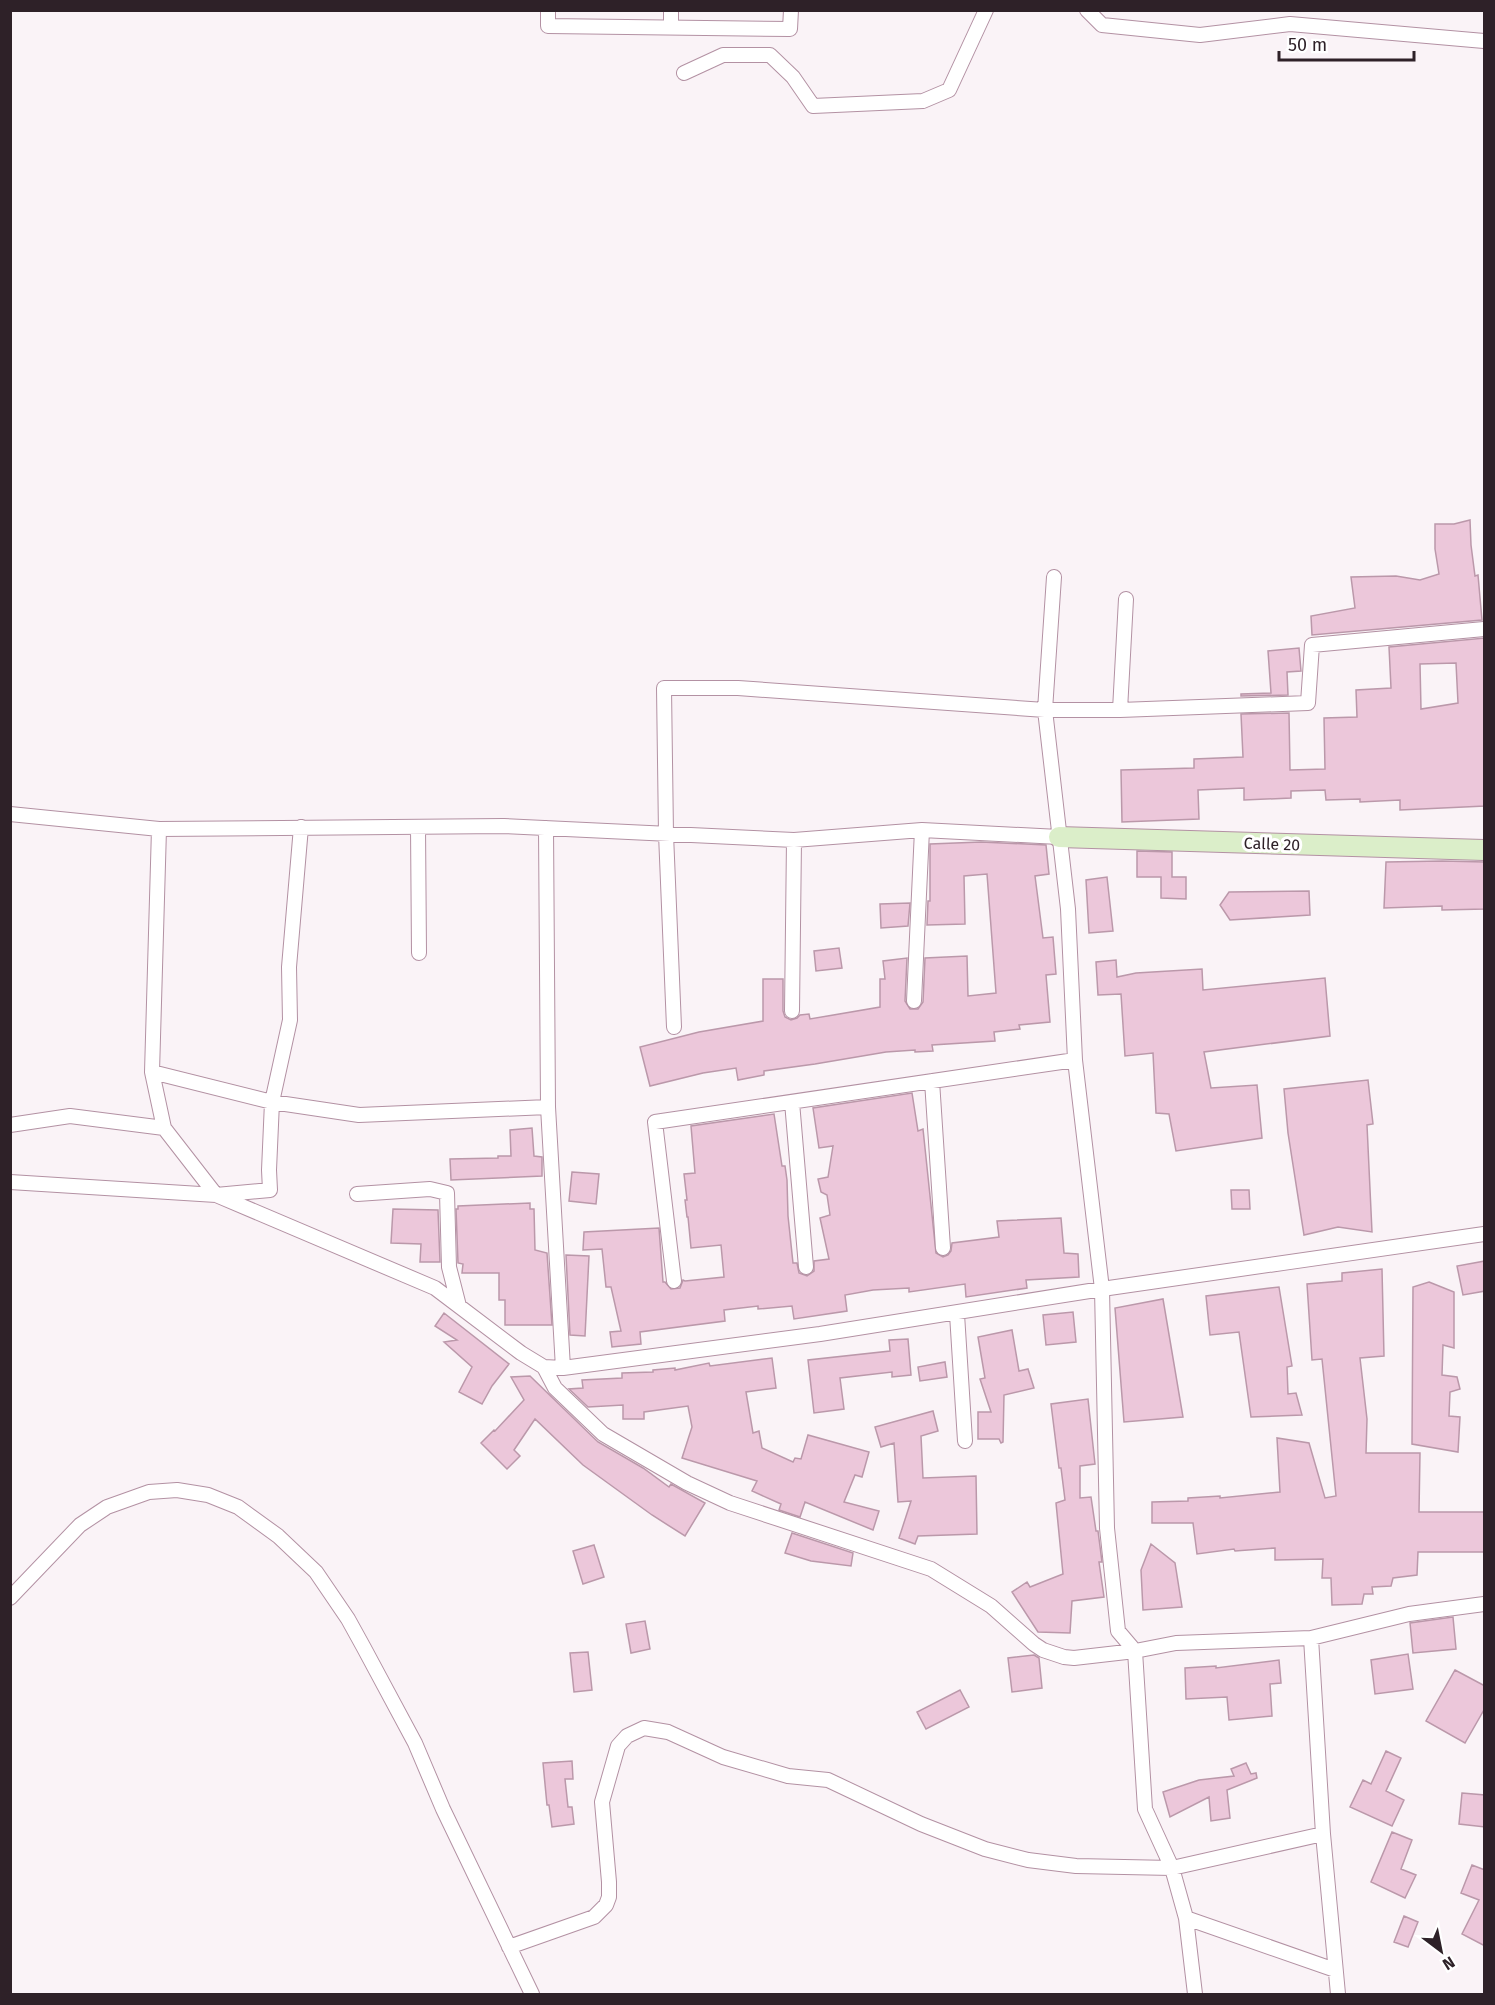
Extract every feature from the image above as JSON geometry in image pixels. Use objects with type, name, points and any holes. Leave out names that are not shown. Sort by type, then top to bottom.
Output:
[{"type":"main road","name":"Calle 20","points":[[1059,837],[1485,850]]},
{"type":"street","points":[[548,10],[548,26],[790,29],[791,10]]},
{"type":"street","points":[[671,10],[671,28]]},
{"type":"street","points":[[684,73],[723,55],[770,55],[793,77],[813,106],[923,101],[948,90],[986,10]]},
{"type":"street","points":[[1087,10],[1102,25],[1200,35],[1290,24],[1485,40]]},
{"type":"street","points":[[1054,577],[1045,710],[1068,909],[1075,1060],[1102,1289],[1107,1528],[1118,1631],[1135,1651],[1145,1809],[1172,1868],[1186,1918],[1195,1995]]},
{"type":"street","points":[[1120,710],[1126,599]]},
{"type":"street","points":[[674,1027],[666,834],[664,688],[738,688],[1045,710],[1120,710],[1308,703],[1312,645],[1485,629]]},
{"type":"street","points":[[10,814],[159,829],[504,826],[794,840],[922,830],[1059,837]]},
{"type":"street","points":[[418,827],[419,953]]},
{"type":"street","points":[[10,1182],[216,1195],[270,1190],[272,1102],[290,1020],[289,967],[301,828]]},
{"type":"street","points":[[546,828],[548,1107],[563,1368]]},
{"type":"street","points":[[159,829],[152,1072],[164,1128],[216,1195],[435,1288],[521,1353],[544,1367],[563,1368],[820,1334],[957,1314],[1102,1289],[1485,1234]]},
{"type":"street","points":[[914,1001],[922,830]]},
{"type":"street","points":[[792,1011],[794,840]]},
{"type":"street","points":[[674,1281],[655,1122],[1075,1060]]},
{"type":"street","points":[[152,1072],[272,1102],[359,1115],[548,1107]]},
{"type":"street","points":[[932,1081],[943,1248]]},
{"type":"street","points":[[792,1102],[806,1266]]},
{"type":"street","points":[[10,1125],[70,1116],[164,1128]]},
{"type":"street","points":[[357,1194],[430,1189],[447,1193],[449,1267],[459,1306]]},
{"type":"street","points":[[957,1314],[965,1441]]},
{"type":"street","points":[[544,1367],[555,1388],[603,1434],[687,1484],[730,1503],[931,1569],[991,1606],[1034,1644],[1053,1654],[1074,1658],[1135,1651],[1176,1643],[1311,1638],[1408,1614],[1485,1604]]},
{"type":"street","points":[[10,1598],[80,1525],[106,1507],[135,1496],[163,1490],[200,1492],[225,1501],[250,1514],[310,1566],[348,1619],[415,1743],[443,1809],[532,1995]]},
{"type":"street","points":[[1311,1638],[1323,1834],[1338,1995]]},
{"type":"street","points":[[509,1947],[594,1917],[606,1905],[609,1897],[609,1882],[602,1802],[618,1746],[627,1736],[644,1728],[668,1732],[734,1760],[788,1776],[828,1780],[921,1824],[1007,1855],[1051,1864],[1172,1868],[1323,1834]]},
{"type":"street","points":[[1186,1918],[1335,1970]]},
{"type":"building","points":[[1470,520],[1471,545],[1475,576],[1478,575],[1482,620],[1312,635],[1311,616],[1355,608],[1351,577],[1396,576],[1420,580],[1439,574],[1435,549],[1435,524],[1454,524]]},
{"type":"building","points":[[1485,638],[1485,806],[1400,810],[1400,800],[1360,802],[1360,799],[1326,800],[1325,790],[1291,791],[1291,798],[1244,800],[1244,788],[1198,790],[1199,819],[1122,822],[1121,770],[1194,768],[1194,759],[1243,757],[1241,714],[1289,713],[1290,770],[1325,769],[1324,718],[1357,717],[1356,690],[1391,688],[1389,647]],"holes":[[[1456,663],[1458,703],[1421,709],[1420,664]]]},
{"type":"building","points":[[1299,648],[1301,671],[1287,672],[1288,695],[1241,696],[1241,694],[1271,693],[1268,651]]},
{"type":"building","points":[[981,842],[1046,845],[1049,874],[1035,876],[1043,938],[1053,937],[1056,974],[1046,975],[1050,1022],[1019,1025],[1020,1029],[994,1032],[995,1041],[932,1045],[933,1051],[886,1052],[764,1071],[764,1075],[738,1080],[736,1068],[703,1073],[650,1086],[640,1047],[699,1032],[763,1021],[763,979],[783,979],[783,1011],[785,1017],[791,1020],[800,1015],[809,1014],[810,1019],[880,1007],[880,979],[885,979],[883,961],[907,958],[905,1001],[910,1009],[918,1009],[923,1002],[925,958],[967,956],[968,996],[996,993],[987,874],[964,876],[965,924],[927,925],[928,901],[930,901],[930,844]]},
{"type":"building","points":[[1137,851],[1172,852],[1172,877],[1186,877],[1186,899],[1161,898],[1161,877],[1137,877]]},
{"type":"building","points":[[1386,862],[1485,862],[1485,909],[1442,910],[1442,906],[1384,908]]},
{"type":"building","points":[[1107,877],[1113,931],[1089,933],[1086,880]]},
{"type":"building","points":[[1309,891],[1310,915],[1230,920],[1220,905],[1229,892]]},
{"type":"building","points":[[910,903],[908,926],[881,928],[880,904]]},
{"type":"building","points":[[839,948],[842,968],[816,971],[814,951]]},
{"type":"building","points":[[1116,960],[1117,977],[1136,973],[1202,969],[1203,990],[1325,978],[1330,1036],[1204,1052],[1211,1088],[1257,1085],[1262,1138],[1176,1151],[1169,1114],[1156,1113],[1153,1053],[1125,1056],[1121,994],[1098,995],[1096,962]]},
{"type":"building","points":[[1368,1080],[1373,1124],[1367,1125],[1372,1232],[1338,1227],[1304,1235],[1288,1133],[1284,1089]]},
{"type":"building","points":[[912,1093],[918,1131],[923,1129],[936,1253],[943,1257],[948,1255],[952,1243],[999,1237],[997,1221],[1061,1218],[1064,1253],[1078,1254],[1079,1277],[1026,1280],[1027,1288],[966,1297],[965,1284],[909,1292],[909,1288],[873,1290],[845,1295],[847,1311],[794,1319],[792,1306],[758,1309],[758,1306],[724,1310],[725,1321],[640,1332],[641,1344],[612,1347],[610,1332],[621,1331],[611,1287],[606,1287],[602,1249],[583,1250],[584,1232],[659,1228],[663,1282],[671,1289],[680,1288],[683,1280],[724,1277],[721,1245],[691,1248],[684,1174],[695,1173],[691,1126],[774,1114],[782,1166],[785,1166],[787,1180],[793,1263],[797,1263],[799,1273],[807,1276],[814,1271],[814,1261],[829,1259],[820,1218],[830,1215],[827,1195],[821,1192],[818,1179],[828,1177],[833,1146],[819,1148],[813,1108]]},
{"type":"building","points":[[532,1128],[534,1156],[542,1157],[542,1176],[451,1180],[450,1159],[511,1156],[510,1130]]},
{"type":"building","points":[[572,1172],[599,1174],[596,1204],[569,1201]]},
{"type":"building","points":[[1231,1190],[1249,1190],[1250,1209],[1232,1209]]},
{"type":"building","points":[[530,1203],[530,1209],[534,1209],[535,1250],[547,1253],[552,1325],[505,1325],[505,1300],[499,1300],[499,1273],[462,1273],[463,1264],[458,1263],[456,1209],[458,1206]]},
{"type":"building","points":[[393,1209],[438,1210],[440,1262],[420,1262],[421,1244],[391,1243]]},
{"type":"building","points":[[566,1255],[589,1256],[585,1336],[570,1335]]},
{"type":"building","points":[[1485,1261],[1485,1291],[1463,1295],[1457,1266]]},
{"type":"building","points":[[1382,1269],[1384,1356],[1360,1358],[1367,1419],[1366,1453],[1420,1453],[1419,1512],[1485,1512],[1485,1552],[1418,1552],[1417,1575],[1393,1578],[1391,1586],[1372,1587],[1373,1594],[1364,1594],[1362,1604],[1332,1605],[1331,1578],[1322,1578],[1323,1559],[1275,1560],[1275,1548],[1235,1551],[1234,1549],[1197,1554],[1193,1523],[1152,1523],[1152,1502],[1188,1501],[1188,1498],[1220,1496],[1220,1498],[1280,1492],[1277,1438],[1309,1443],[1325,1498],[1336,1496],[1322,1359],[1312,1360],[1307,1284],[1342,1281],[1342,1273]]},
{"type":"building","points":[[1429,1282],[1454,1292],[1454,1348],[1443,1345],[1442,1375],[1457,1377],[1460,1389],[1450,1392],[1449,1416],[1460,1417],[1458,1452],[1412,1444],[1413,1287]]},
{"type":"building","points":[[1279,1287],[1292,1366],[1287,1367],[1288,1394],[1296,1393],[1302,1415],[1251,1417],[1239,1332],[1210,1335],[1206,1296]]},
{"type":"building","points":[[1163,1299],[1183,1417],[1124,1422],[1115,1308]]},
{"type":"building","points":[[1073,1312],[1076,1342],[1046,1345],[1043,1315]]},
{"type":"building","points":[[444,1313],[509,1364],[482,1404],[459,1392],[472,1367],[444,1342],[457,1340],[435,1326]]},
{"type":"building","points":[[1012,1330],[1019,1371],[1028,1369],[1034,1388],[1004,1395],[1003,1442],[1001,1443],[999,1439],[978,1439],[978,1412],[991,1412],[980,1379],[985,1378],[978,1337]]},
{"type":"building","points":[[908,1339],[911,1375],[892,1377],[892,1372],[840,1378],[844,1409],[814,1413],[808,1360],[890,1351],[889,1340]]},
{"type":"building","points":[[772,1358],[776,1388],[746,1392],[753,1433],[759,1431],[762,1448],[793,1462],[795,1458],[801,1459],[808,1435],[869,1452],[862,1477],[855,1475],[844,1502],[879,1511],[873,1530],[805,1502],[800,1517],[779,1510],[781,1504],[752,1491],[757,1481],[682,1458],[692,1427],[688,1406],[644,1412],[644,1419],[623,1419],[623,1405],[588,1407],[569,1389],[583,1388],[582,1380],[622,1378],[622,1373],[653,1372],[653,1370],[675,1368],[675,1370],[709,1363],[710,1366]]},
{"type":"building","points":[[945,1362],[947,1377],[920,1381],[918,1367]]},
{"type":"building","points":[[530,1376],[598,1442],[643,1468],[669,1487],[671,1484],[705,1503],[685,1536],[583,1465],[535,1419],[514,1450],[520,1456],[507,1469],[481,1443],[524,1400],[511,1377]]},
{"type":"building","points":[[1088,1399],[1095,1464],[1080,1466],[1080,1498],[1091,1497],[1096,1531],[1098,1531],[1102,1562],[1099,1562],[1104,1597],[1072,1601],[1070,1633],[1038,1632],[1012,1592],[1027,1582],[1030,1587],[1063,1574],[1056,1503],[1065,1500],[1051,1404]]},
{"type":"building","points":[[933,1411],[938,1431],[921,1436],[923,1478],[976,1476],[977,1534],[918,1536],[915,1544],[899,1538],[911,1501],[898,1502],[894,1443],[881,1447],[875,1427]]},
{"type":"building","points":[[792,1533],[853,1553],[851,1566],[811,1561],[785,1553]]},
{"type":"building","points":[[1151,1544],[1175,1563],[1182,1607],[1143,1610],[1141,1570]]},
{"type":"building","points":[[594,1545],[604,1577],[583,1584],[573,1551]]},
{"type":"building","points":[[1453,1617],[1456,1649],[1413,1653],[1410,1623]]},
{"type":"building","points":[[645,1621],[650,1649],[631,1653],[626,1624]]},
{"type":"building","points":[[588,1652],[592,1690],[574,1692],[570,1653]]},
{"type":"building","points":[[1408,1654],[1413,1689],[1375,1694],[1371,1660]]},
{"type":"building","points":[[1034,1655],[1039,1658],[1042,1688],[1012,1692],[1008,1658]]},
{"type":"building","points":[[1279,1660],[1281,1683],[1270,1684],[1272,1716],[1229,1720],[1227,1697],[1186,1699],[1185,1668],[1216,1666],[1216,1668]]},
{"type":"building","points":[[1455,1670],[1485,1686],[1485,1708],[1465,1743],[1426,1721]]},
{"type":"building","points":[[960,1690],[969,1707],[926,1729],[917,1712]]},
{"type":"building","points":[[1386,1751],[1401,1758],[1386,1791],[1404,1800],[1392,1826],[1350,1807],[1363,1780],[1371,1784]]},
{"type":"building","points":[[572,1761],[573,1779],[565,1779],[568,1807],[572,1807],[574,1824],[552,1827],[549,1805],[547,1805],[543,1763]]},
{"type":"building","points":[[1246,1763],[1251,1774],[1256,1773],[1257,1778],[1227,1790],[1230,1818],[1211,1821],[1209,1797],[1170,1817],[1163,1792],[1199,1780],[1234,1776],[1231,1769]]},
{"type":"building","points":[[1462,1793],[1485,1795],[1485,1827],[1459,1824]]},
{"type":"building","points":[[1392,1832],[1412,1840],[1401,1869],[1416,1875],[1405,1898],[1371,1882]]},
{"type":"building","points":[[1472,1865],[1485,1870],[1485,1946],[1462,1934],[1479,1900],[1461,1893]]},
{"type":"building","points":[[1404,1916],[1418,1922],[1408,1947],[1394,1942]]}]
